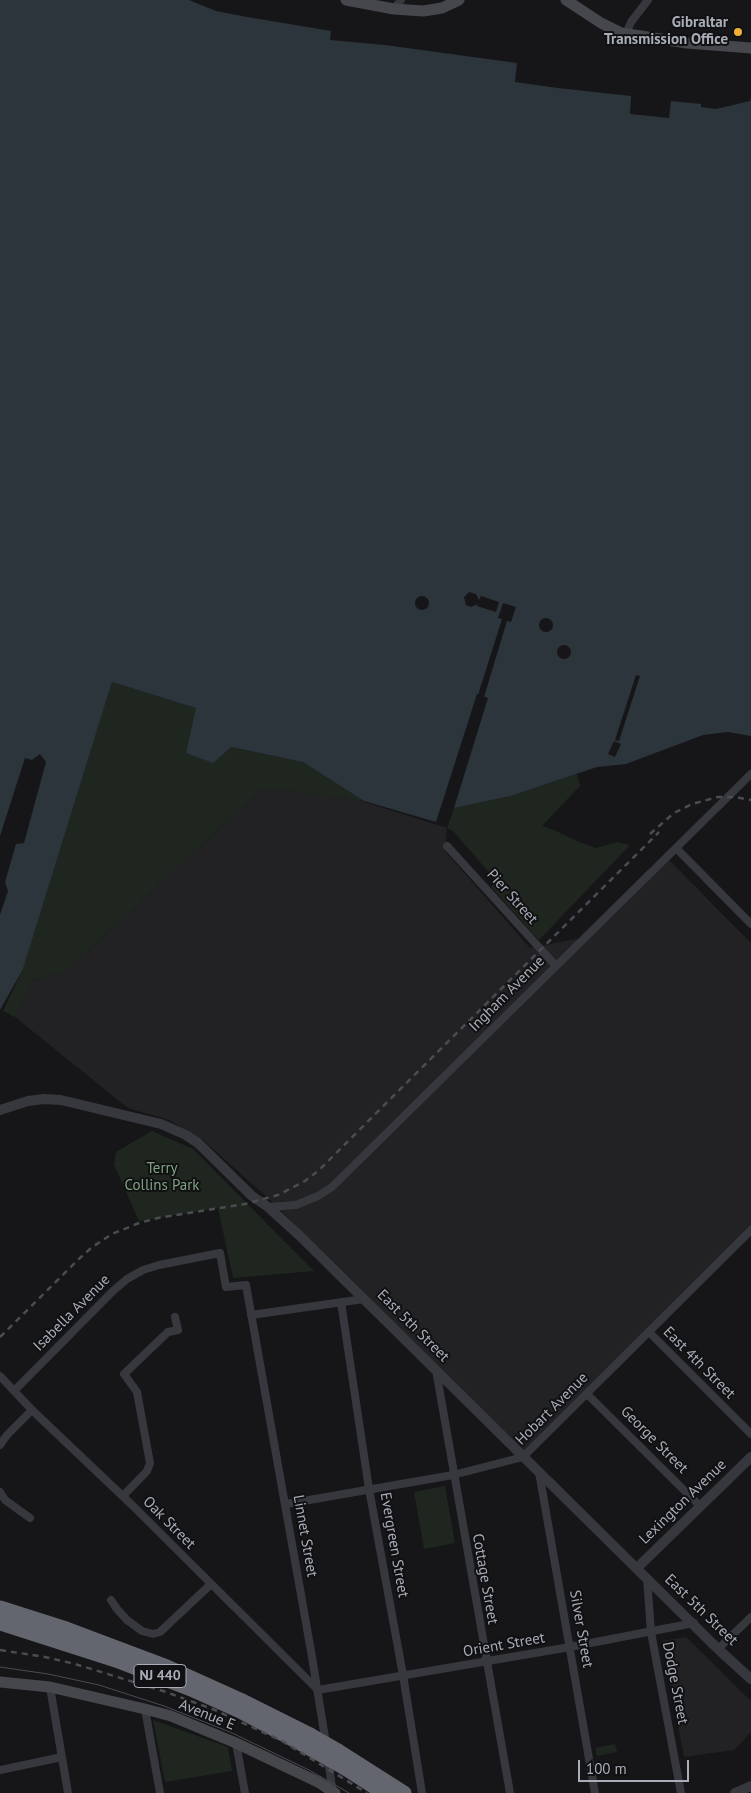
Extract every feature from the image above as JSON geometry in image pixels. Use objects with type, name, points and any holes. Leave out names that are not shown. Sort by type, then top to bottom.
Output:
[{"type":"highway","name":"NJ 440","points":[[0,1608],[66,1629],[167,1667],[240,1700],[311,1742],[345,1768],[384,1793]]},
{"type":"highway","name":"NJ 440","points":[[0,1623],[107,1657],[191,1689],[311,1742],[338,1751],[404,1793]]},
{"type":"main road","points":[[346,0],[398,4],[434,10],[459,0]]},
{"type":"main road","points":[[566,0],[606,26],[626,34],[687,43],[751,48]]},
{"type":"main road","name":"Avenue E","points":[[0,1682],[50,1687],[145,1708],[171,1716],[236,1742],[334,1793]]},
{"type":"street","points":[[626,34],[631,22],[648,0]]},
{"type":"street","name":"Ingham Avenue","points":[[268,1207],[296,1204],[318,1196],[332,1187],[751,774]]},
{"type":"street","name":"Pier Street","points":[[447,846],[556,966]]},
{"type":"street","points":[[676,848],[751,924]]},
{"type":"street","name":"East 5th Street","points":[[0,1110],[28,1100],[61,1100],[161,1124],[186,1134],[252,1196],[268,1207],[364,1298],[694,1623],[718,1649],[751,1679]]},
{"type":"street","name":"Hobart Avenue","points":[[286,1504],[453,1474],[524,1457],[751,1230]]},
{"type":"street","name":"Isabella Avenue","points":[[14,1390],[113,1291],[127,1279],[143,1270],[159,1265],[220,1254],[226,1287],[246,1285]]},
{"type":"street","name":"Linnet Street","points":[[246,1285],[286,1504],[334,1793]]},
{"type":"street","points":[[251,1315],[364,1298]]},
{"type":"street","name":"Evergreen Street","points":[[341,1302],[369,1489],[403,1675],[422,1793]]},
{"type":"street","points":[[123,1496],[147,1471],[150,1463],[139,1402],[132,1385],[124,1374],[168,1332],[178,1330],[175,1316]]},
{"type":"street","name":"East 4th Street","points":[[649,1332],[751,1434]]},
{"type":"street","name":"Cottage Street","points":[[436,1370],[510,1793]]},
{"type":"street","name":"Oak Street","points":[[0,1376],[32,1410],[123,1496],[318,1690]]},
{"type":"street","name":"George Street","points":[[587,1394],[700,1506]]},
{"type":"street","points":[[0,1445],[7,1435],[32,1410]]},
{"type":"street","name":"Lexington Avenue","points":[[637,1568],[751,1457]]},
{"type":"street","name":"Silver Street","points":[[538,1471],[595,1793]]},
{"type":"street","points":[[0,1492],[5,1500],[30,1518]]},
{"type":"street","name":"Dodge Street","points":[[647,1578],[651,1632],[681,1793]]},
{"type":"street","points":[[111,1600],[117,1610],[127,1620],[142,1631],[153,1634],[160,1632],[211,1584]]},
{"type":"street","points":[[718,1649],[751,1617]]},
{"type":"street","name":"Orient Street","points":[[318,1690],[486,1662],[694,1623]]},
{"type":"street","points":[[50,1687],[68,1793]]},
{"type":"street","points":[[145,1708],[160,1793]]},
{"type":"street","points":[[236,1742],[245,1793]]},
{"type":"street","points":[[0,1770],[62,1758]]},
{"type":"street","points":[[736,1793],[751,1786]]},
{"type":"shaded area","points":[[0,0],[189,0],[216,11],[331,31],[330,40],[385,45],[517,63],[515,82],[631,96],[630,114],[669,118],[671,101],[701,104],[701,107],[716,109],[750,101],[751,98],[751,736],[728,732],[703,735],[626,764],[597,767],[511,796],[454,808],[488,698],[477,694],[436,822],[364,801],[303,762],[231,747],[213,763],[186,753],[196,708],[112,682],[23,969],[0,1010],[0,915],[8,891],[5,882],[16,844],[24,843],[46,762],[40,754],[32,760],[25,758],[0,836]]},
{"type":"shaded area","points":[[263,788],[358,800],[447,828],[445,851],[530,948],[581,938],[665,856],[751,943],[751,1229],[522,1456],[355,1283],[270,1200],[203,1140],[169,1120],[128,1108],[15,1017],[33,980],[65,972]]},
{"type":"shaded area","points":[[686,1637],[751,1701],[751,1732],[734,1750],[684,1757],[662,1641]]},
{"type":"green space","points":[[112,682],[197,708],[186,753],[230,747],[304,762],[364,801],[263,788],[65,972],[33,980],[15,1017],[3,1011],[23,969]]},
{"type":"green space","points":[[577,774],[580,786],[542,826],[596,848],[617,842],[630,845],[539,940],[492,888],[493,879],[491,875],[454,832],[447,828],[454,808],[511,796]]},
{"type":"green space","name":"Terry Collins Park","points":[[152,1131],[193,1149],[314,1271],[233,1278],[218,1208],[139,1221],[114,1165],[116,1152]]},
{"type":"green space","points":[[445,1486],[455,1543],[424,1549],[414,1492]]},
{"type":"green space","points":[[153,1720],[228,1747],[232,1771],[165,1782]]},
{"type":"green space","points":[[615,1744],[617,1752],[597,1756],[595,1748]]},
{"type":"pier","points":[[469,592],[476,594],[479,600],[481,596],[499,602],[496,612],[477,606],[478,604],[471,607],[466,605],[464,597]]},
{"type":"pier","points":[[422,596],[427,598],[429,603],[427,608],[422,610],[417,608],[415,603],[417,598]]},
{"type":"pier","points":[[503,603],[516,607],[511,622],[507,621],[484,697],[478,695],[502,619],[498,618]]},
{"type":"pier","points":[[546,618],[551,620],[553,625],[551,630],[546,632],[541,630],[539,625],[541,620]]},
{"type":"pier","points":[[564,645],[569,647],[571,652],[569,657],[564,659],[559,657],[557,652],[559,647]]},
{"type":"pier","points":[[636,675],[640,676],[619,741],[615,740]]},
{"type":"pier","points":[[614,741],[621,744],[615,757],[608,754]]},
{"type":"tram line","points":[[0,1667],[48,1674],[99,1685],[164,1706],[230,1732],[309,1770],[349,1793]]},
{"type":"railway","points":[[650,834],[674,813],[692,804],[718,797],[735,797],[751,800]]},
{"type":"railway","points":[[0,1337],[81,1257],[112,1234],[139,1223],[158,1218],[245,1204],[278,1195],[305,1181],[318,1171],[659,832]]},
{"type":"railway","points":[[0,1650],[75,1664],[163,1691],[215,1710],[282,1741],[367,1793]]},
{"type":"place","name":"Gibraltar Transmission Office","points":[[738,32]]}]
